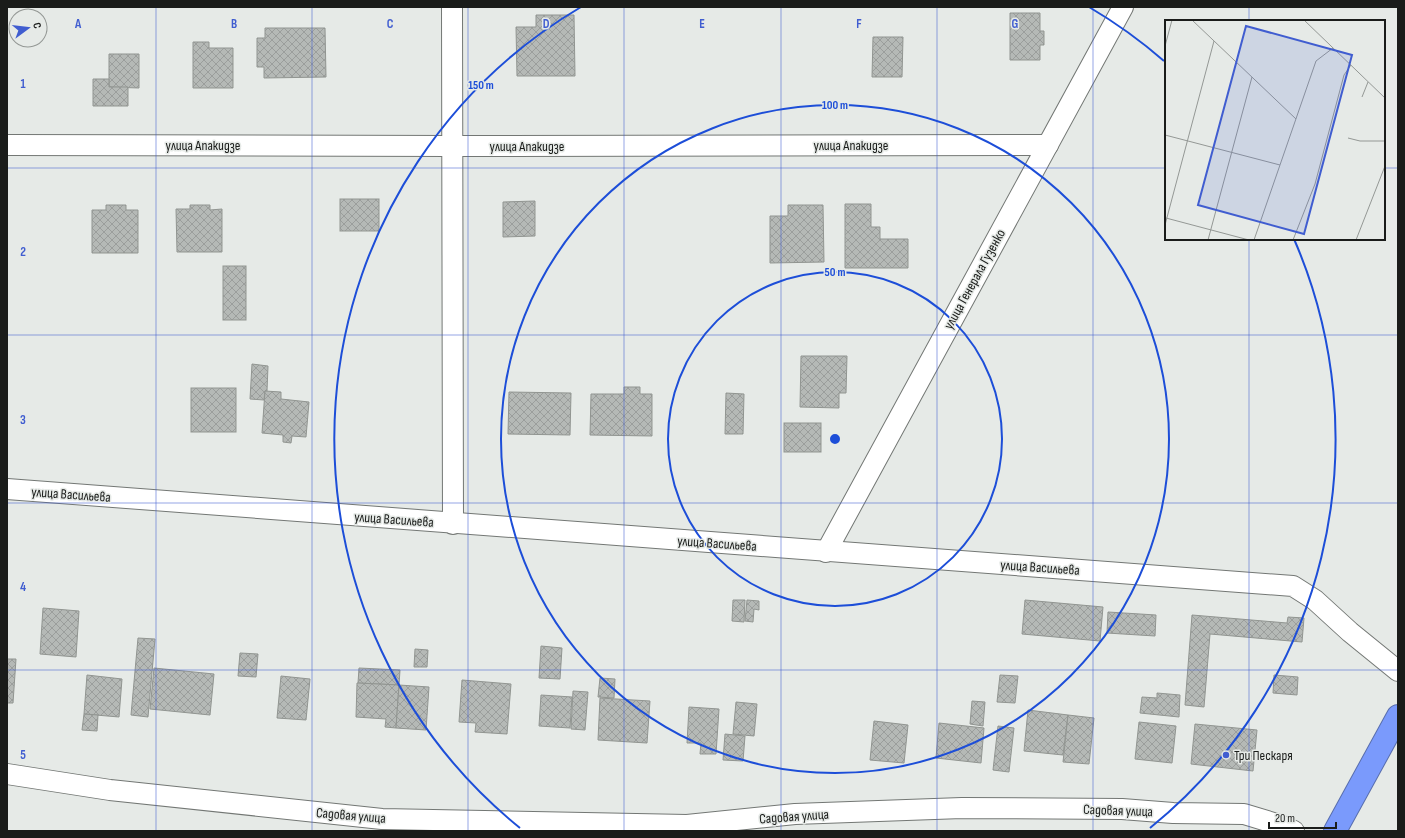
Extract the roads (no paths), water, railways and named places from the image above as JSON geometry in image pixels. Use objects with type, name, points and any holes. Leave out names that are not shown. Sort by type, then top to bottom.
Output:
[{"type":"highway","points":[[1335,831],[1398,716]]},
{"type":"street","points":[[452,7],[453,524]]},
{"type":"street","name":"улица Генерала Гузенко","points":[[826,552],[1123,7]]},
{"type":"street","name":"улица Апакидзе","points":[[7,145],[1048,145]]},
{"type":"street","name":"улица Васильева","points":[[7,489],[453,524],[1293,586],[1315,600],[1350,632],[1398,671]]},
{"type":"street","name":"Садовая улица","points":[[7,774],[110,790],[382,819],[687,825],[819,813],[962,808],[1122,809],[1244,814],[1294,831]]},
{"type":"place","name":"Три Пескаря","points":[[1226,755]]}]
